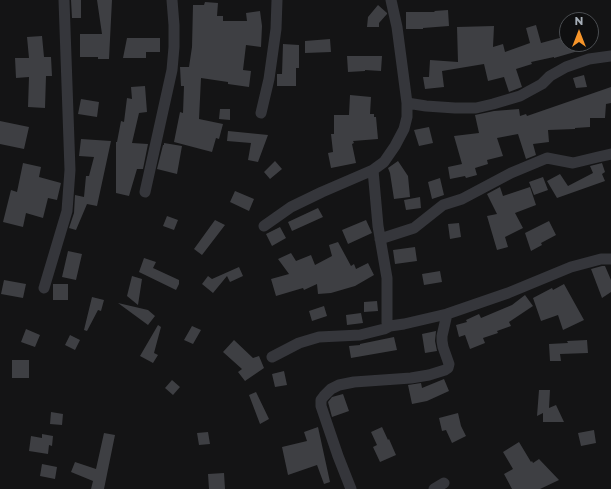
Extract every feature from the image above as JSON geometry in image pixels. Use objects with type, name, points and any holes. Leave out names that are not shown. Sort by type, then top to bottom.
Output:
[{"type":"street","points":[[44,288],[67,211],[70,170],[64,0]]},
{"type":"street","points":[[145,192],[172,70],[174,25],[172,0]]},
{"type":"street","points":[[261,113],[270,72],[276,29],[277,0]]},
{"type":"street","points":[[264,226],[291,207],[373,170],[384,162],[395,146],[404,129],[408,103],[397,27],[391,0]]},
{"type":"street","points":[[408,103],[426,106],[476,108],[520,96],[542,84],[550,76],[566,67],[589,59],[611,56]]},
{"type":"street","points":[[380,239],[414,228],[443,205],[462,199],[511,173],[547,158],[573,163],[611,154]]},
{"type":"street","points":[[373,170],[375,199],[386,278],[386,318],[387,323],[390,326]]},
{"type":"street","points":[[272,356],[309,339],[319,337],[360,335],[390,326],[447,314],[508,293],[571,267],[601,259],[611,259]]},
{"type":"street","points":[[351,489],[338,456],[321,400],[330,389],[339,384],[423,376],[446,370],[449,364],[443,347],[442,336],[447,314]]},
{"type":"building","points":[[71,0],[81,0],[81,18],[72,18]]},
{"type":"building","points":[[97,0],[112,0],[109,59],[98,59],[98,57],[80,57],[80,34],[102,34]]},
{"type":"building","points":[[205,2],[218,3],[217,16],[223,16],[223,21],[247,21],[246,13],[260,11],[262,26],[261,47],[246,45],[243,70],[251,71],[249,87],[201,78],[199,119],[223,124],[219,139],[216,138],[212,152],[174,142],[180,112],[183,113],[184,86],[181,86],[180,67],[189,67],[192,47],[193,5],[204,5]]},
{"type":"building","points":[[378,5],[387,14],[379,23],[379,27],[367,27],[368,17]]},
{"type":"building","points":[[448,10],[449,26],[406,29],[406,12],[435,12],[434,11]]},
{"type":"building","points":[[536,25],[541,43],[559,38],[559,52],[575,52],[554,58],[531,62],[532,64],[516,69],[522,87],[509,92],[504,77],[488,81],[484,64],[442,71],[444,87],[425,89],[423,77],[429,77],[430,60],[458,62],[457,27],[494,26],[493,47],[503,44],[505,52],[530,43],[526,28]]},
{"type":"building","points":[[42,36],[44,57],[51,57],[52,76],[46,76],[45,108],[28,107],[29,77],[16,78],[15,58],[29,58],[27,37]]},
{"type":"building","points":[[127,38],[160,38],[160,52],[146,52],[146,58],[123,58]]},
{"type":"building","points":[[330,39],[331,52],[305,53],[305,41]]},
{"type":"building","points":[[283,44],[299,45],[299,68],[296,68],[296,86],[277,86],[277,74],[282,74]]},
{"type":"building","points":[[347,56],[382,56],[381,71],[365,70],[348,72]]},
{"type":"building","points":[[584,75],[587,87],[576,88],[573,78]]},
{"type":"building","points":[[145,86],[147,112],[139,113],[132,143],[148,144],[143,169],[137,169],[129,196],[116,193],[116,142],[121,121],[124,122],[127,98],[132,99],[131,87]]},
{"type":"building","points":[[611,87],[611,103],[606,104],[605,118],[590,118],[590,127],[548,130],[549,142],[533,144],[536,155],[526,159],[518,134],[497,138],[503,156],[487,160],[488,164],[475,168],[477,175],[466,178],[465,176],[450,179],[448,167],[462,164],[454,136],[479,133],[475,115],[494,111],[519,109],[520,116],[526,114],[527,116]]},
{"type":"building","points":[[350,95],[371,97],[370,114],[374,114],[374,117],[376,117],[378,139],[353,141],[354,143],[352,144],[356,163],[331,168],[328,153],[333,152],[331,134],[334,134],[334,115],[349,115]]},
{"type":"building","points":[[81,99],[99,102],[97,117],[78,114]]},
{"type":"building","points":[[220,109],[230,109],[230,120],[219,119]]},
{"type":"building","points":[[0,121],[29,127],[24,149],[0,144]]},
{"type":"building","points":[[429,127],[433,143],[419,146],[414,130]]},
{"type":"building","points":[[228,131],[268,135],[258,162],[248,160],[251,143],[227,141]]},
{"type":"building","points":[[81,139],[111,141],[97,206],[87,204],[76,230],[69,228],[74,213],[75,195],[84,197],[86,176],[89,176],[94,157],[79,156]]},
{"type":"building","points":[[164,143],[182,146],[177,174],[157,169]]},
{"type":"building","points":[[275,161],[282,169],[270,179],[264,172]]},
{"type":"building","points":[[398,161],[408,176],[410,197],[394,199],[388,168]]},
{"type":"building","points":[[23,163],[41,167],[39,177],[61,183],[57,200],[48,198],[43,218],[26,213],[23,227],[3,222],[11,190],[17,192]]},
{"type":"building","points":[[602,163],[605,172],[602,174],[605,181],[557,198],[547,181],[560,174],[568,186],[593,173],[590,166]]},
{"type":"building","points":[[543,177],[548,190],[534,195],[529,182]]},
{"type":"building","points":[[440,178],[444,195],[432,199],[428,182]]},
{"type":"building","points":[[500,187],[503,196],[530,187],[536,205],[515,213],[523,228],[505,237],[508,247],[497,250],[487,216],[497,214],[487,194]]},
{"type":"building","points":[[235,191],[254,199],[249,211],[230,202]]},
{"type":"building","points":[[420,197],[421,208],[406,210],[404,200]]},
{"type":"building","points":[[318,208],[323,217],[292,231],[288,222]]},
{"type":"building","points":[[167,216],[178,220],[174,230],[163,226]]},
{"type":"building","points":[[215,220],[225,225],[202,255],[194,249]]},
{"type":"building","points":[[366,220],[372,233],[348,244],[342,230]]},
{"type":"building","points":[[549,221],[556,235],[541,243],[542,245],[531,251],[525,233]]},
{"type":"building","points":[[459,223],[461,237],[450,239],[448,224]]},
{"type":"building","points":[[280,227],[286,238],[272,246],[266,234]]},
{"type":"building","points":[[338,242],[351,266],[354,264],[356,269],[368,263],[374,275],[355,286],[331,293],[318,294],[317,284],[304,290],[303,288],[276,296],[271,279],[289,274],[278,259],[291,253],[296,261],[311,255],[315,265],[332,256],[329,245]]},
{"type":"building","points":[[415,247],[417,261],[395,264],[393,250]]},
{"type":"building","points":[[68,251],[82,254],[76,280],[62,277]]},
{"type":"building","points":[[144,258],[156,262],[153,268],[179,280],[176,290],[139,272]]},
{"type":"building","points":[[605,266],[611,280],[611,292],[602,298],[591,269]]},
{"type":"building","points":[[239,267],[243,276],[230,282],[227,276],[213,293],[202,284],[208,276],[212,279]]},
{"type":"building","points":[[440,271],[442,282],[424,285],[422,274]]},
{"type":"building","points":[[132,276],[142,279],[138,305],[127,296]]},
{"type":"building","points":[[4,280],[26,284],[23,298],[1,294]]},
{"type":"building","points":[[53,284],[68,284],[68,300],[53,300]]},
{"type":"building","points":[[564,284],[584,320],[563,330],[558,315],[541,321],[533,298],[552,288],[553,290]]},
{"type":"building","points":[[525,295],[533,306],[509,322],[511,326],[497,331],[498,333],[483,338],[485,343],[470,349],[465,335],[459,337],[456,325],[467,322],[466,320],[479,314],[481,318],[512,305]]},
{"type":"building","points":[[92,297],[104,300],[101,311],[98,310],[87,331],[84,330]]},
{"type":"building","points":[[377,301],[378,311],[364,312],[364,302]]},
{"type":"building","points":[[118,303],[148,310],[155,316],[148,325]]},
{"type":"building","points":[[324,306],[327,316],[312,321],[309,311]]},
{"type":"building","points":[[361,313],[363,323],[347,325],[346,315]]},
{"type":"building","points":[[158,325],[161,327],[154,353],[158,355],[153,363],[140,356]]},
{"type":"building","points":[[192,326],[201,330],[193,344],[184,340]]},
{"type":"building","points":[[26,329],[40,335],[35,347],[21,342]]},
{"type":"building","points":[[436,331],[435,341],[437,351],[425,353],[422,334]]},
{"type":"building","points":[[70,335],[80,340],[75,350],[65,345]]},
{"type":"building","points":[[394,337],[397,350],[351,358],[349,346]]},
{"type":"building","points":[[234,340],[253,358],[259,356],[264,368],[245,381],[238,372],[242,369],[223,352]]},
{"type":"building","points":[[587,340],[588,353],[560,354],[561,361],[550,361],[549,344]]},
{"type":"building","points":[[12,360],[29,360],[29,378],[12,378]]},
{"type":"building","points":[[284,371],[287,385],[275,387],[272,374]]},
{"type":"building","points":[[444,379],[449,391],[427,401],[412,404],[408,385],[421,383],[422,388]]},
{"type":"building","points":[[172,380],[180,387],[173,395],[165,388]]},
{"type":"building","points":[[539,390],[550,390],[549,408],[556,405],[564,422],[543,422],[543,413],[537,416]]},
{"type":"building","points":[[256,392],[269,419],[260,424],[249,395]]},
{"type":"building","points":[[343,394],[349,411],[332,417],[328,402],[332,397]]},
{"type":"building","points":[[51,412],[63,414],[62,425],[50,424]]},
{"type":"building","points":[[458,413],[461,426],[466,436],[452,443],[446,430],[442,431],[439,418]]},
{"type":"building","points":[[318,427],[330,482],[324,484],[317,465],[288,475],[282,447],[307,441],[304,432]]},
{"type":"building","points":[[382,427],[396,455],[380,462],[373,447],[377,445],[371,432]]},
{"type":"building","points":[[594,430],[596,443],[581,446],[578,433]]},
{"type":"building","points":[[208,432],[210,444],[199,445],[197,433]]},
{"type":"building","points":[[104,433],[115,435],[104,489],[91,489],[93,481],[71,472],[75,462],[96,469]]},
{"type":"building","points":[[42,434],[53,436],[52,446],[49,445],[48,454],[29,451],[31,436],[42,438]]},
{"type":"building","points":[[519,442],[531,462],[532,461],[533,463],[539,459],[559,480],[540,489],[512,489],[504,474],[513,469],[503,452]]},
{"type":"building","points":[[42,464],[57,467],[55,479],[40,476]]},
{"type":"building","points":[[224,473],[225,489],[209,489],[208,474]]}]
